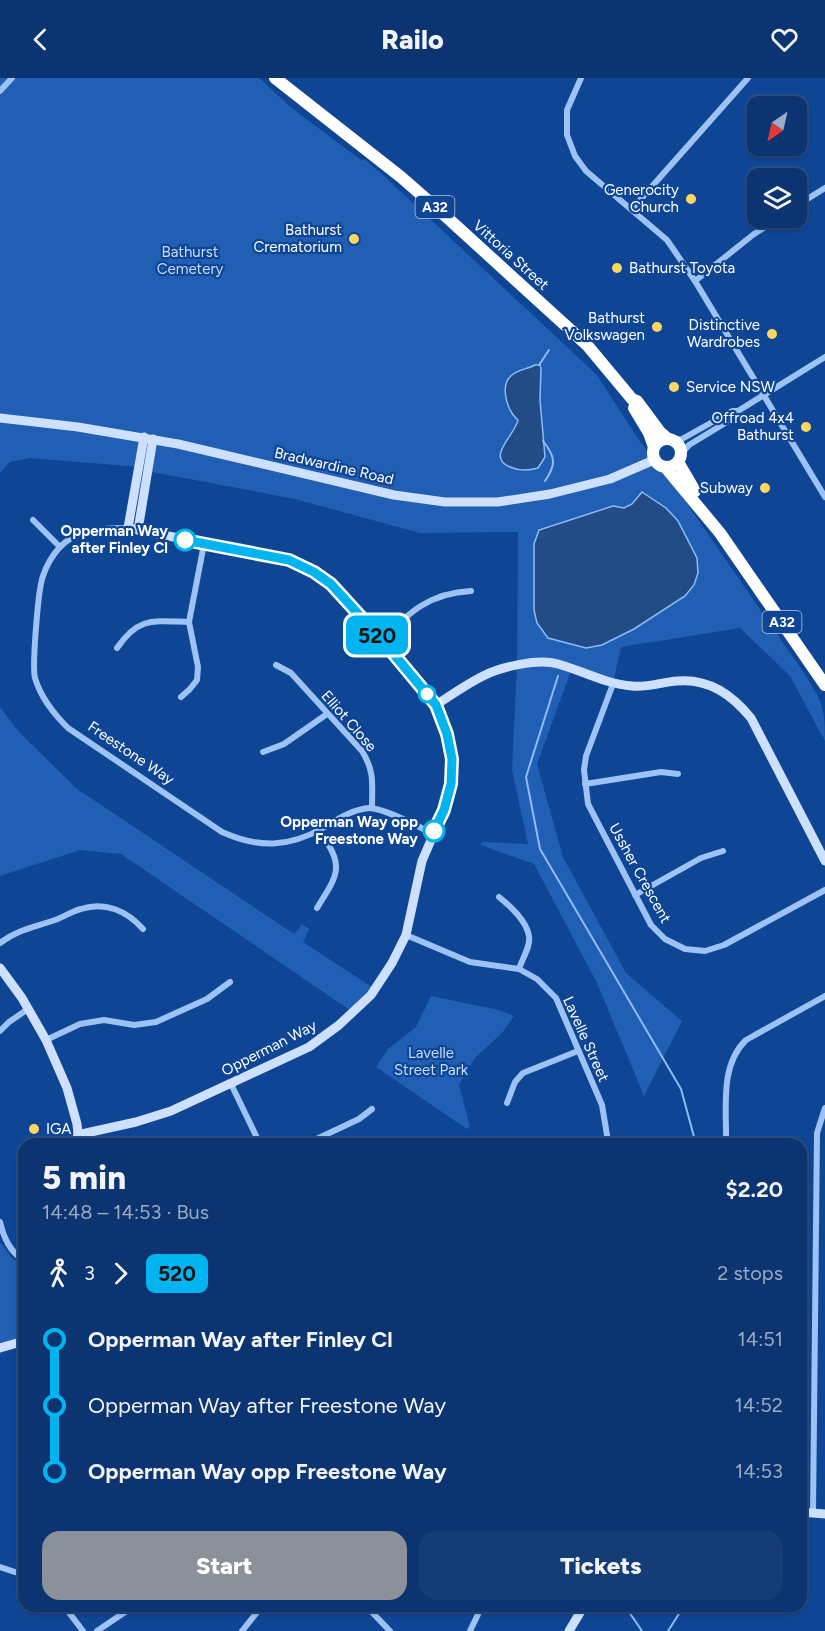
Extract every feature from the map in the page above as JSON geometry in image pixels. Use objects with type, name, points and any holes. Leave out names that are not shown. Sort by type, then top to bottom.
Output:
[{"type":"highway","name":"Vittoria Street","points":[[279,79],[441,212],[587,345],[632,399],[637,401],[660,432],[670,440]]},
{"type":"highway","name":"Vittoria Street","points":[[632,399],[631,405],[649,433],[654,454]]},
{"type":"highway","points":[[654,454],[660,441],[670,440]]},
{"type":"highway","name":"A32","points":[[670,440],[679,446],[680,458],[718,524],[720,533]]},
{"type":"highway","name":"A32","points":[[654,454],[661,467],[666,468],[720,533],[825,685]]},
{"type":"highway","points":[[666,468],[680,458]]},
{"type":"street","points":[[0,91],[12,78]]},
{"type":"street","points":[[581,78],[567,110],[567,135],[575,156],[585,171],[667,240],[695,281],[825,497]]},
{"type":"street","points":[[632,209],[748,78]]},
{"type":"street","points":[[807,199],[825,188]]},
{"type":"street","points":[[695,281],[763,228]]},
{"type":"street","points":[[670,440],[682,439],[732,411],[738,411],[825,357]]},
{"type":"street","points":[[680,458],[689,445],[735,417],[738,411]]},
{"type":"street","name":"Bradwardine Road","points":[[1,419],[78,427],[148,438],[394,495],[445,502],[498,502],[550,494],[610,479],[654,454]]},
{"type":"street","points":[[133,529],[148,438]]},
{"type":"street","points":[[33,520],[60,547]]},
{"type":"street","name":"Opperman Way","points":[[84,1138],[171,1111],[309,1047],[325,1037],[371,995],[406,935],[422,861],[444,810],[451,776],[452,759],[447,734],[436,705],[382,640],[331,584],[314,572],[289,560],[133,529]]},
{"type":"street","name":"Freestone Way","points":[[133,529],[89,531],[80,534],[60,547],[42,578],[34,675],[42,697],[54,715],[68,728],[218,829],[253,843],[278,844],[298,840],[349,812],[372,808]]},
{"type":"street","points":[[180,697],[197,680],[198,667],[189,621],[204,544]]},
{"type":"street","points":[[382,640],[407,615],[427,602],[453,592],[471,591]]},
{"type":"street","points":[[117,648],[136,626],[152,621],[189,621]]},
{"type":"street","points":[[436,705],[483,676],[517,665],[554,663],[613,684],[635,687],[678,681],[698,682],[720,689],[738,702],[751,718],[825,861]]},
{"type":"street","name":"Elliot Close","points":[[276,665],[291,673],[362,751],[373,776],[372,808]]},
{"type":"street","name":"Ussher Crescent","points":[[613,684],[586,756],[584,770],[588,804],[651,925],[665,939],[685,949],[705,951],[724,945],[825,890]]},
{"type":"street","points":[[263,752],[284,744],[327,714]]},
{"type":"street","points":[[585,784],[661,772],[678,774]]},
{"type":"street","points":[[372,808],[433,834]]},
{"type":"street","points":[[317,908],[338,868],[333,850],[319,830]]},
{"type":"street","points":[[635,895],[701,858],[723,851]]},
{"type":"street","points":[[499,897],[513,909],[529,936],[519,969]]},
{"type":"street","points":[[0,944],[13,934],[58,920],[79,909],[94,905],[112,907],[134,919],[143,929]]},
{"type":"street","name":"Lavelle Street","points":[[406,935],[470,962],[519,969],[537,979],[556,998],[602,1105],[607,1138]]},
{"type":"street","points":[[0,968],[46,1040],[73,1106],[78,1138]]},
{"type":"street","points":[[46,1040],[80,1024],[104,1020],[134,1025],[156,1022],[207,999],[230,982]]},
{"type":"street","points":[[726,1138],[728,1074],[736,1051],[746,1040],[825,996]]},
{"type":"street","points":[[0,1031],[28,1009]]},
{"type":"street","points":[[507,1103],[514,1082],[523,1073],[578,1051]]},
{"type":"street","points":[[231,1084],[257,1138]]},
{"type":"street","points":[[813,1513],[817,1133],[825,1108]]},
{"type":"street","points":[[319,1138],[359,1119],[372,1109]]},
{"type":"street","points":[[0,1222],[6,1243],[18,1256]]},
{"type":"street","points":[[0,1348],[18,1343]]},
{"type":"street","points":[[807,1512],[825,1514]]},
{"type":"street","points":[[0,1567],[18,1573]]},
{"type":"street","points":[[69,1612],[83,1631]]},
{"type":"street","points":[[97,1631],[125,1612]]},
{"type":"street","points":[[247,1629],[258,1612]]},
{"type":"street","points":[[373,1612],[390,1631]]},
{"type":"street","points":[[470,1631],[479,1612]]},
{"type":"street","points":[[569,1631],[578,1612]]},
{"type":"green space","name":"Bathurst Cemetery","points":[[0,78],[259,78],[293,109],[361,160],[364,159],[384,176],[597,375],[641,443],[668,476],[806,676],[822,707],[825,741],[790,676],[740,628],[621,647],[613,684],[572,668],[537,764],[563,857],[626,973],[682,1021],[644,1096],[597,983],[534,864],[481,845],[482,842],[528,844],[512,770],[517,665],[518,532],[420,533],[295,499],[147,471],[153,440],[144,438],[139,467],[30,458],[10,462],[0,473]]},
{"type":"green space","points":[[0,707],[19,732],[77,789],[294,934],[302,924],[309,929],[303,942],[375,989],[354,1013],[121,854],[80,850],[0,876]]},
{"type":"green space","name":"Lavelle Street Park","points":[[431,996],[499,1010],[514,1016],[502,1033],[475,1058],[459,1085],[470,1127],[467,1129],[376,1067],[388,1049],[416,1027]]},
{"type":"green space","points":[[0,1242],[18,1262],[18,1339],[0,1344]]},
{"type":"shaded area","points":[[540,365],[541,368],[540,400],[545,457],[538,468],[520,470],[503,463],[500,457],[518,420],[511,411],[505,391],[508,379],[512,375]]},
{"type":"shaded area","points":[[642,492],[666,508],[678,521],[697,558],[698,573],[694,585],[685,596],[634,629],[602,645],[586,648],[548,638],[537,623],[534,610],[534,544],[539,530],[613,506],[624,508],[632,504]]},
{"type":"waterway","points":[[539,365],[549,350]]},
{"type":"waterway","points":[[543,441],[553,460],[545,481]]},
{"type":"waterway","points":[[558,676],[526,777],[540,849],[681,1089],[694,1138]]},
{"type":"waterway","points":[[629,1612],[642,1631]]},
{"type":"waterway","points":[[668,1631],[680,1612]]},
{"type":"bus line","name":"520","points":[[185,540],[289,560],[314,572],[331,584],[382,640],[436,705],[447,734],[452,759],[451,784],[444,810],[434,831]]},
{"type":"place","name":"Generocity Church","points":[[691,199]]},
{"type":"place","name":"Bathurst Crematorium","points":[[354,239]]},
{"type":"place","name":"Bathurst Toyota","points":[[617,268]]},
{"type":"place","name":"Bathurst Volkswagen","points":[[657,327]]},
{"type":"place","name":"Distinctive Wardrobes","points":[[772,334]]},
{"type":"place","name":"Service NSW","points":[[674,387]]},
{"type":"place","name":"Offroad 4x4 Bathurst","points":[[806,427]]},
{"type":"place","name":"Subway","points":[[765,488]]},
{"type":"place","name":"Opperman Way after Finley Cl","points":[[185,540]]},
{"type":"place","name":"Opperman Way opp Freestone Way","points":[[434,831]]},
{"type":"place","name":"IGA","points":[[34,1129]]}]
